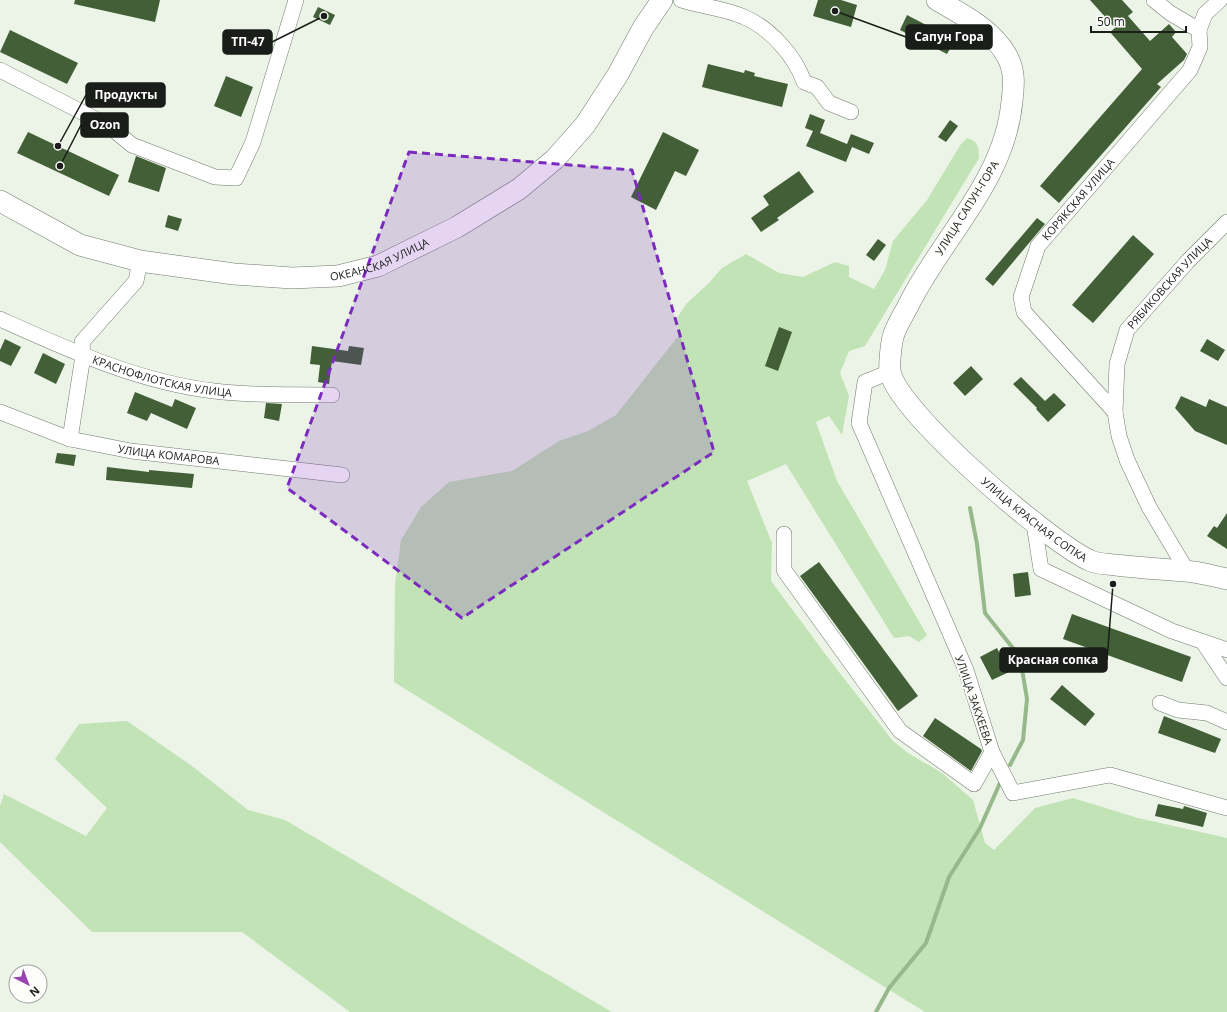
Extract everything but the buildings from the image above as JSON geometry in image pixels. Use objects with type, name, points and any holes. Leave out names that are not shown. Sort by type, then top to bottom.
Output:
[{"type":"main road","name":"ОКЕАНСКАЯ УЛИЦА","points":[[0,201],[80,245],[140,261],[234,274],[292,278],[338,276],[378,266],[457,227],[519,189],[555,159],[585,125],[617,76],[643,28],[662,0]]},
{"type":"main road","name":"УЛИЦА САПУН-ГОРА","points":[[890,372],[893,336],[916,290],[976,198],[999,158],[1008,133],[1012,107],[1015,78],[1006,54],[994,38],[977,23],[937,0]]},
{"type":"main road","name":"УЛИЦА КРАСНАЯ СОПКА","points":[[890,372],[902,395],[919,416],[986,483],[1034,524],[1066,547],[1092,561],[1150,570],[1187,571],[1227,579]]},
{"type":"street","points":[[0,70],[109,126],[132,145],[215,177],[236,178],[253,142],[296,0]]},
{"type":"street","points":[[681,0],[737,14],[757,24],[788,54],[798,68],[804,82],[818,87],[829,103],[851,112]]},
{"type":"street","points":[[1154,0],[1170,13],[1199,30],[1205,14],[1220,0]]},
{"type":"street","name":"КОРЯКСКАЯ УЛИЦА","points":[[1116,412],[1024,312],[1021,297],[1038,246],[1190,70],[1200,47],[1199,30]]},
{"type":"street","name":"РЯБИКОВСКАЯ УЛИЦА","points":[[1187,571],[1149,507],[1127,460],[1119,436],[1116,412],[1117,364],[1127,330],[1188,261],[1227,222]]},
{"type":"street","points":[[70,439],[83,356],[82,342],[136,281],[140,261]]},
{"type":"street","name":"КРАСНОФЛОТСКАЯ УЛИЦА","points":[[0,320],[83,356],[140,376],[214,391],[332,395]]},
{"type":"street","name":"УЛИЦА ЗАКХЕЕВА","points":[[784,534],[784,570],[900,731],[974,784],[992,752],[966,670],[859,424],[865,382],[890,372]]},
{"type":"street","name":"УЛИЦА КОМАРОВА","points":[[0,412],[70,439],[131,451],[342,475]]},
{"type":"street","points":[[1034,524],[1041,569],[1172,631],[1227,650]]},
{"type":"street","points":[[1203,642],[1227,678]]},
{"type":"street","points":[[1160,703],[1178,710],[1207,713],[1227,722]]},
{"type":"street","points":[[992,752],[1013,793],[1110,775],[1227,808]]},
{"type":"highlighted area","points":[[409,152],[632,170],[714,452],[462,618],[287,488]]},
{"type":"green space","points":[[967,138],[976,143],[979,151],[979,158],[865,346],[849,351],[840,373],[849,396],[842,435],[829,416],[816,422],[837,481],[927,635],[919,642],[909,636],[894,638],[786,464],[747,481],[772,543],[771,581],[835,667],[893,741],[908,753],[942,773],[973,800],[985,843],[994,850],[1035,808],[1073,798],[1138,818],[1227,838],[1227,1012],[925,1012],[394,682],[395,585],[401,540],[421,507],[449,482],[512,471],[559,441],[588,431],[616,415],[679,335],[677,318],[686,304],[709,283],[722,268],[746,254],[779,273],[803,277],[835,262],[849,266],[849,277],[874,289],[885,270],[893,241],[927,200],[961,144]]},
{"type":"green space","points":[[127,721],[192,766],[248,810],[285,820],[612,1012],[350,1012],[242,932],[92,932],[0,842],[0,806],[4,794],[86,836],[107,808],[55,759],[79,724]]},
{"type":"waterway","points":[[970,508],[977,544],[985,613],[1020,657],[1027,699],[1023,740],[1010,765]]},
{"type":"waterway","points":[[876,1012],[889,988],[926,943],[949,877],[980,828],[1000,783]]},
{"type":"place","name":"Сапун Гора","points":[[835,11]]},
{"type":"place","name":"ТП-47","points":[[324,16]]},
{"type":"place","name":"Продукты","points":[[58,146]]},
{"type":"place","name":"Ozon","points":[[60,166]]},
{"type":"place","name":"Красная сопка","points":[[1113,584]]}]
